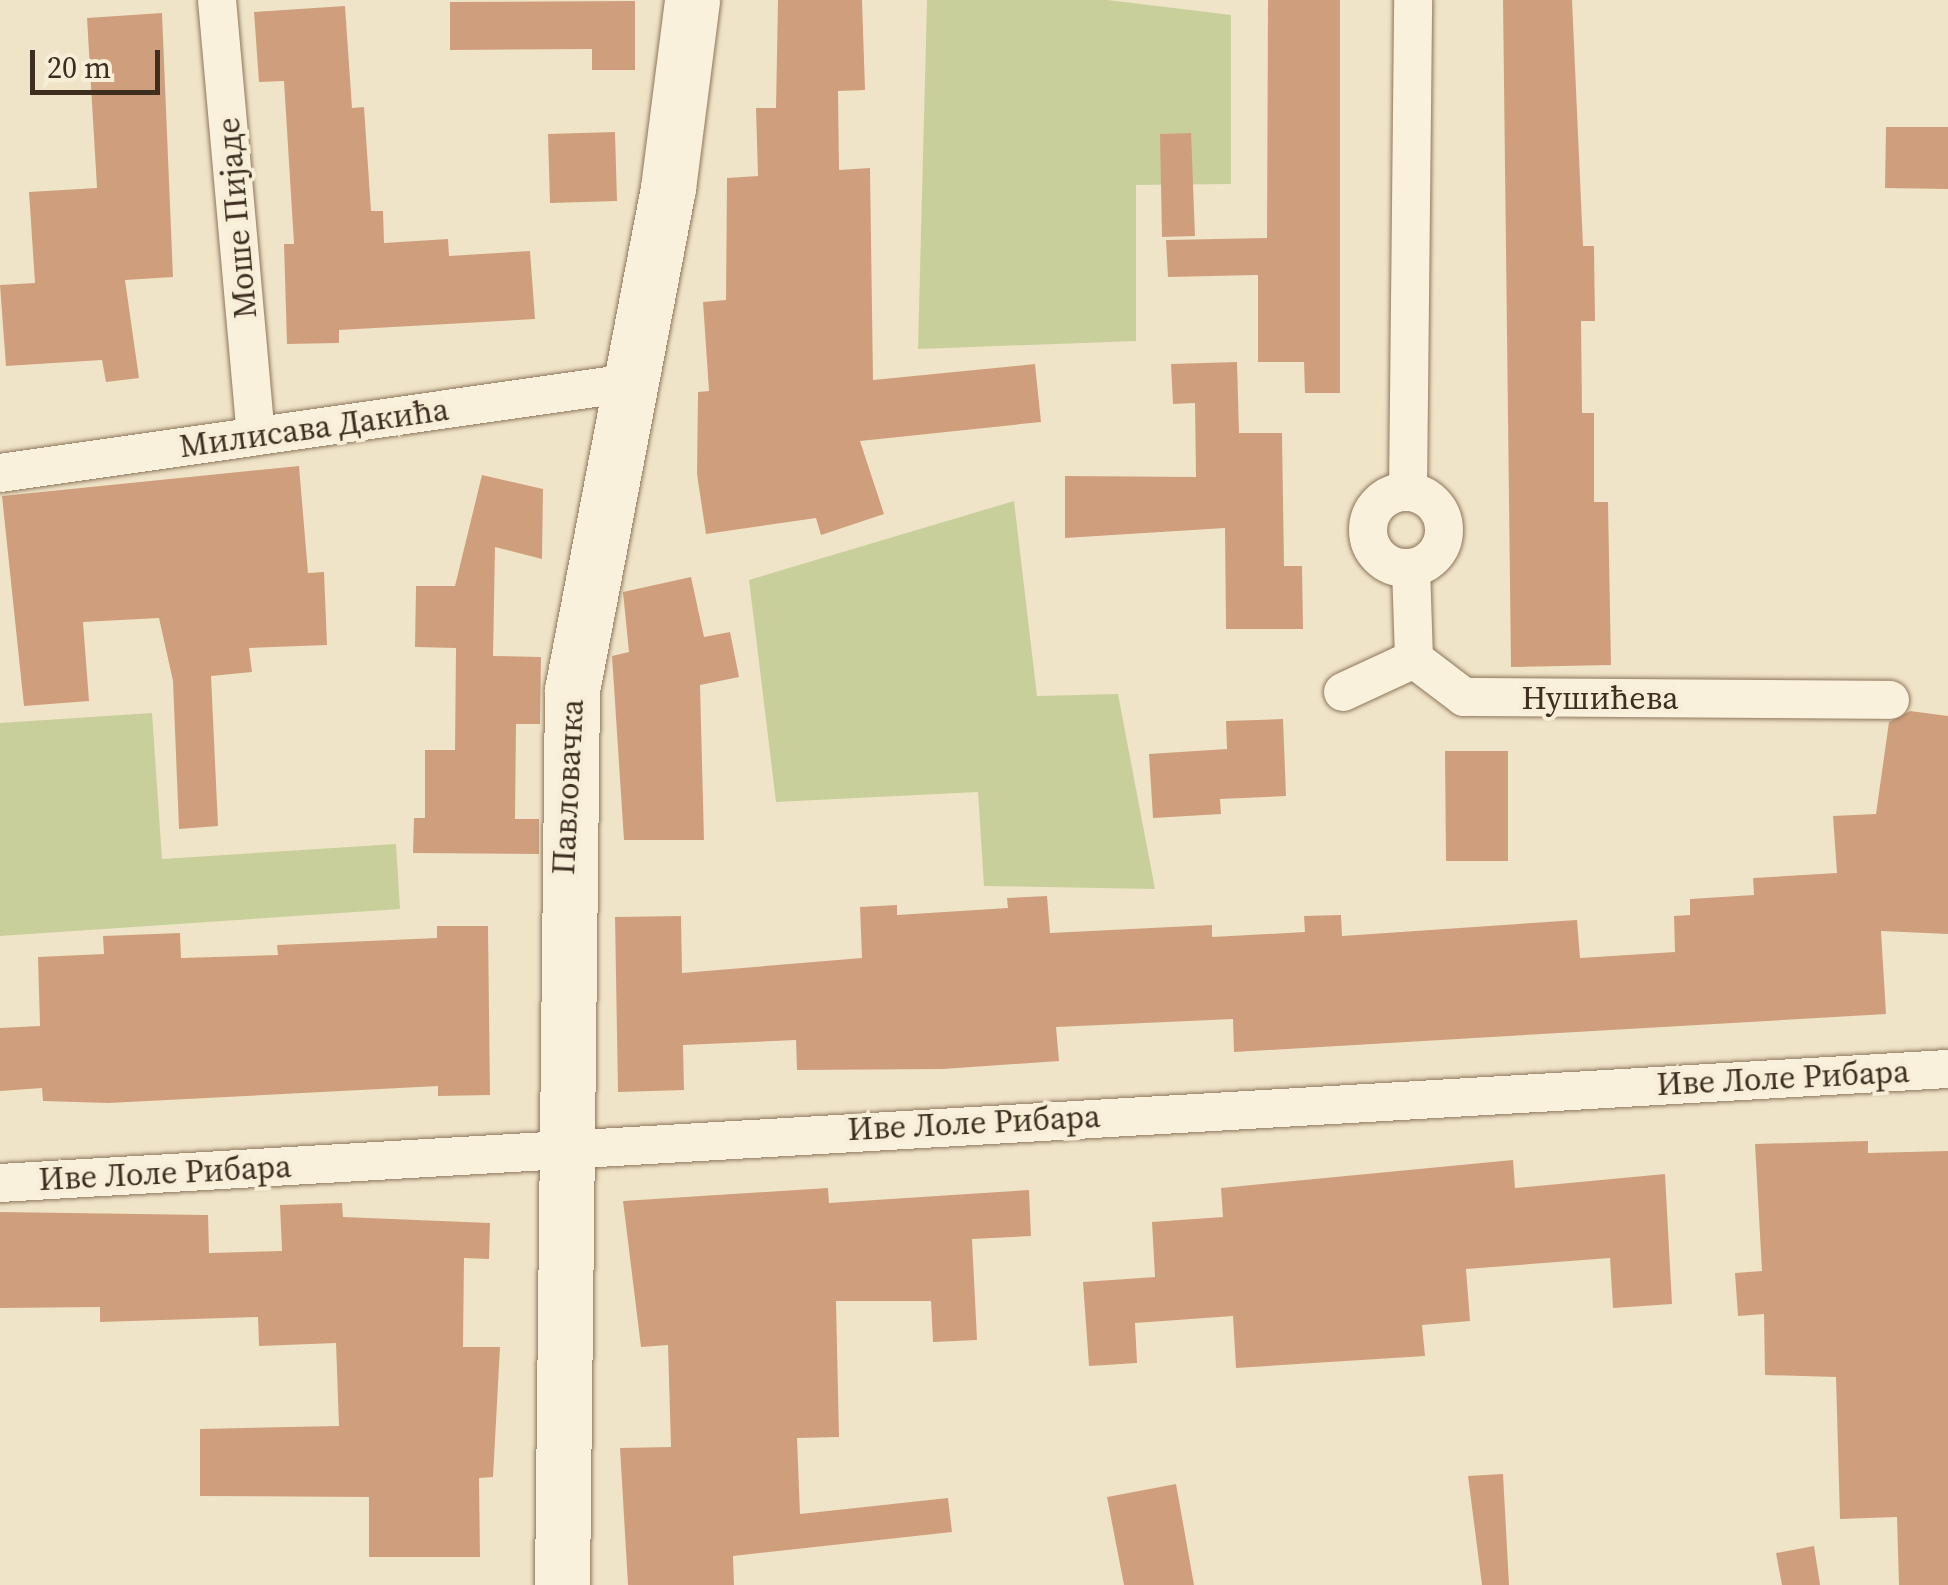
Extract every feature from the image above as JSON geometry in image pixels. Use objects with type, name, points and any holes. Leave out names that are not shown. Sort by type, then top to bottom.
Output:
[{"type":"street","name":"Моше Пијаде","points":[[217,0],[256,436]]},
{"type":"street","name":"Павловачка","points":[[562,1585],[562,1150],[572,690],[629,383],[692,0]]},
{"type":"street","points":[[1408,492],[1413,0]]},
{"type":"street","name":"Милисава Дакића","points":[[0,473],[629,383]]},
{"type":"street","points":[[1408,492],[1434,503],[1445,529],[1436,555],[1411,568],[1384,562],[1368,539],[1372,512],[1408,492]]},
{"type":"street","points":[[1342,692],[1414,659],[1411,568]]},
{"type":"street","name":"Нушићева","points":[[1414,659],[1464,696],[1890,700]]},
{"type":"street","name":"Иве Лоле Рибара","points":[[0,1183],[1948,1069]]},
{"type":"green space","points":[[927,0],[1108,0],[1231,15],[1231,184],[1136,185],[1136,341],[918,349]]},
{"type":"green space","points":[[1014,501],[1037,696],[1118,694],[1155,889],[984,886],[978,792],[776,802],[749,580]]},
{"type":"green space","points":[[152,713],[162,859],[396,844],[400,909],[0,936],[0,723]]},
{"type":"building","points":[[778,0],[862,0],[865,90],[838,91],[839,170],[870,168],[873,380],[1035,364],[1041,422],[860,441],[884,514],[821,535],[816,518],[706,534],[697,474],[698,392],[709,391],[703,302],[726,300],[727,178],[758,176],[756,108],[776,108]]},
{"type":"building","points":[[1268,0],[1340,0],[1340,393],[1305,393],[1304,362],[1258,362],[1258,275],[1168,277],[1166,240],[1267,238]]},
{"type":"building","points":[[1503,0],[1572,0],[1583,246],[1594,246],[1595,321],[1581,321],[1582,413],[1594,413],[1594,502],[1608,502],[1611,665],[1511,667]]},
{"type":"building","points":[[635,1],[635,70],[592,70],[592,49],[450,50],[450,2]]},
{"type":"building","points":[[345,6],[352,108],[364,107],[371,211],[383,211],[384,243],[448,239],[449,256],[530,251],[535,319],[339,330],[339,343],[287,344],[284,244],[294,244],[284,81],[259,82],[254,12]]},
{"type":"building","points":[[162,13],[173,277],[125,280],[139,378],[106,382],[102,360],[6,366],[0,285],[35,283],[29,192],[97,188],[87,18]]},
{"type":"building","points":[[1886,127],[1948,127],[1948,189],[1885,188]]},
{"type":"building","points":[[615,132],[617,201],[550,203],[548,134]]},
{"type":"building","points":[[1191,133],[1195,236],[1162,237],[1160,134]]},
{"type":"building","points":[[1237,362],[1239,433],[1282,433],[1284,566],[1302,566],[1303,629],[1226,629],[1225,528],[1065,538],[1065,476],[1196,477],[1195,403],[1173,404],[1171,364]]},
{"type":"building","points":[[299,466],[308,573],[324,572],[327,645],[249,648],[252,672],[211,676],[218,826],[179,829],[173,681],[159,618],[83,622],[89,701],[24,706],[2,496]]},
{"type":"building","points":[[482,475],[543,489],[542,559],[495,547],[493,656],[541,657],[540,724],[516,724],[515,819],[539,819],[539,854],[413,853],[414,818],[425,818],[425,750],[455,750],[456,648],[415,647],[416,586],[455,586]]},
{"type":"building","points":[[691,577],[704,637],[730,632],[739,677],[700,685],[704,840],[624,840],[612,656],[629,652],[623,592]]},
{"type":"building","points":[[1910,711],[1948,716],[1948,934],[1881,931],[1886,1014],[1234,1052],[1233,1019],[1056,1027],[1059,1061],[943,1069],[797,1070],[796,1040],[683,1045],[684,1090],[618,1092],[615,917],[681,916],[682,973],[862,958],[860,907],[897,905],[897,915],[1008,908],[1007,898],[1047,896],[1050,933],[1212,925],[1212,937],[1305,932],[1304,916],[1341,915],[1342,936],[1577,920],[1580,958],[1675,952],[1674,916],[1690,915],[1690,899],[1754,895],[1753,878],[1837,873],[1833,816],[1876,814],[1889,722]]},
{"type":"building","points":[[1283,719],[1286,796],[1220,799],[1221,814],[1153,818],[1149,754],[1227,749],[1226,721]]},
{"type":"building","points":[[1445,751],[1508,751],[1508,861],[1446,861]]},
{"type":"building","points":[[437,926],[488,926],[490,1095],[438,1096],[438,1086],[108,1103],[43,1101],[42,1088],[0,1091],[0,1028],[40,1026],[38,957],[104,954],[103,936],[180,933],[181,958],[278,955],[277,945],[437,938]]},
{"type":"building","points":[[1868,1141],[1868,1153],[1948,1151],[1948,1585],[1899,1585],[1897,1517],[1840,1519],[1836,1377],[1765,1375],[1764,1314],[1738,1316],[1735,1273],[1762,1271],[1755,1144]]},
{"type":"building","points":[[1513,1160],[1515,1188],[1665,1174],[1672,1304],[1613,1308],[1610,1258],[1466,1269],[1470,1321],[1422,1325],[1425,1356],[1236,1368],[1233,1316],[1135,1323],[1137,1363],[1089,1366],[1083,1282],[1155,1277],[1152,1222],[1223,1217],[1221,1188]]},
{"type":"building","points":[[828,1188],[829,1203],[1029,1190],[1031,1236],[972,1239],[977,1340],[933,1342],[931,1301],[836,1301],[839,1437],[797,1438],[800,1514],[948,1498],[952,1532],[733,1556],[734,1585],[628,1585],[620,1448],[671,1447],[668,1345],[641,1347],[623,1201]]},
{"type":"building","points":[[342,1203],[343,1217],[490,1223],[489,1259],[464,1258],[463,1347],[500,1347],[493,1477],[479,1478],[480,1557],[369,1557],[369,1497],[200,1496],[200,1429],[339,1426],[336,1343],[259,1346],[258,1317],[100,1322],[100,1307],[0,1308],[0,1212],[208,1215],[209,1253],[282,1251],[280,1205]]},
{"type":"building","points":[[1503,1474],[1509,1585],[1482,1585],[1468,1476]]},
{"type":"building","points":[[1176,1484],[1194,1585],[1124,1585],[1107,1497]]},
{"type":"building","points":[[1814,1546],[1820,1585],[1782,1585],[1776,1553]]}]
